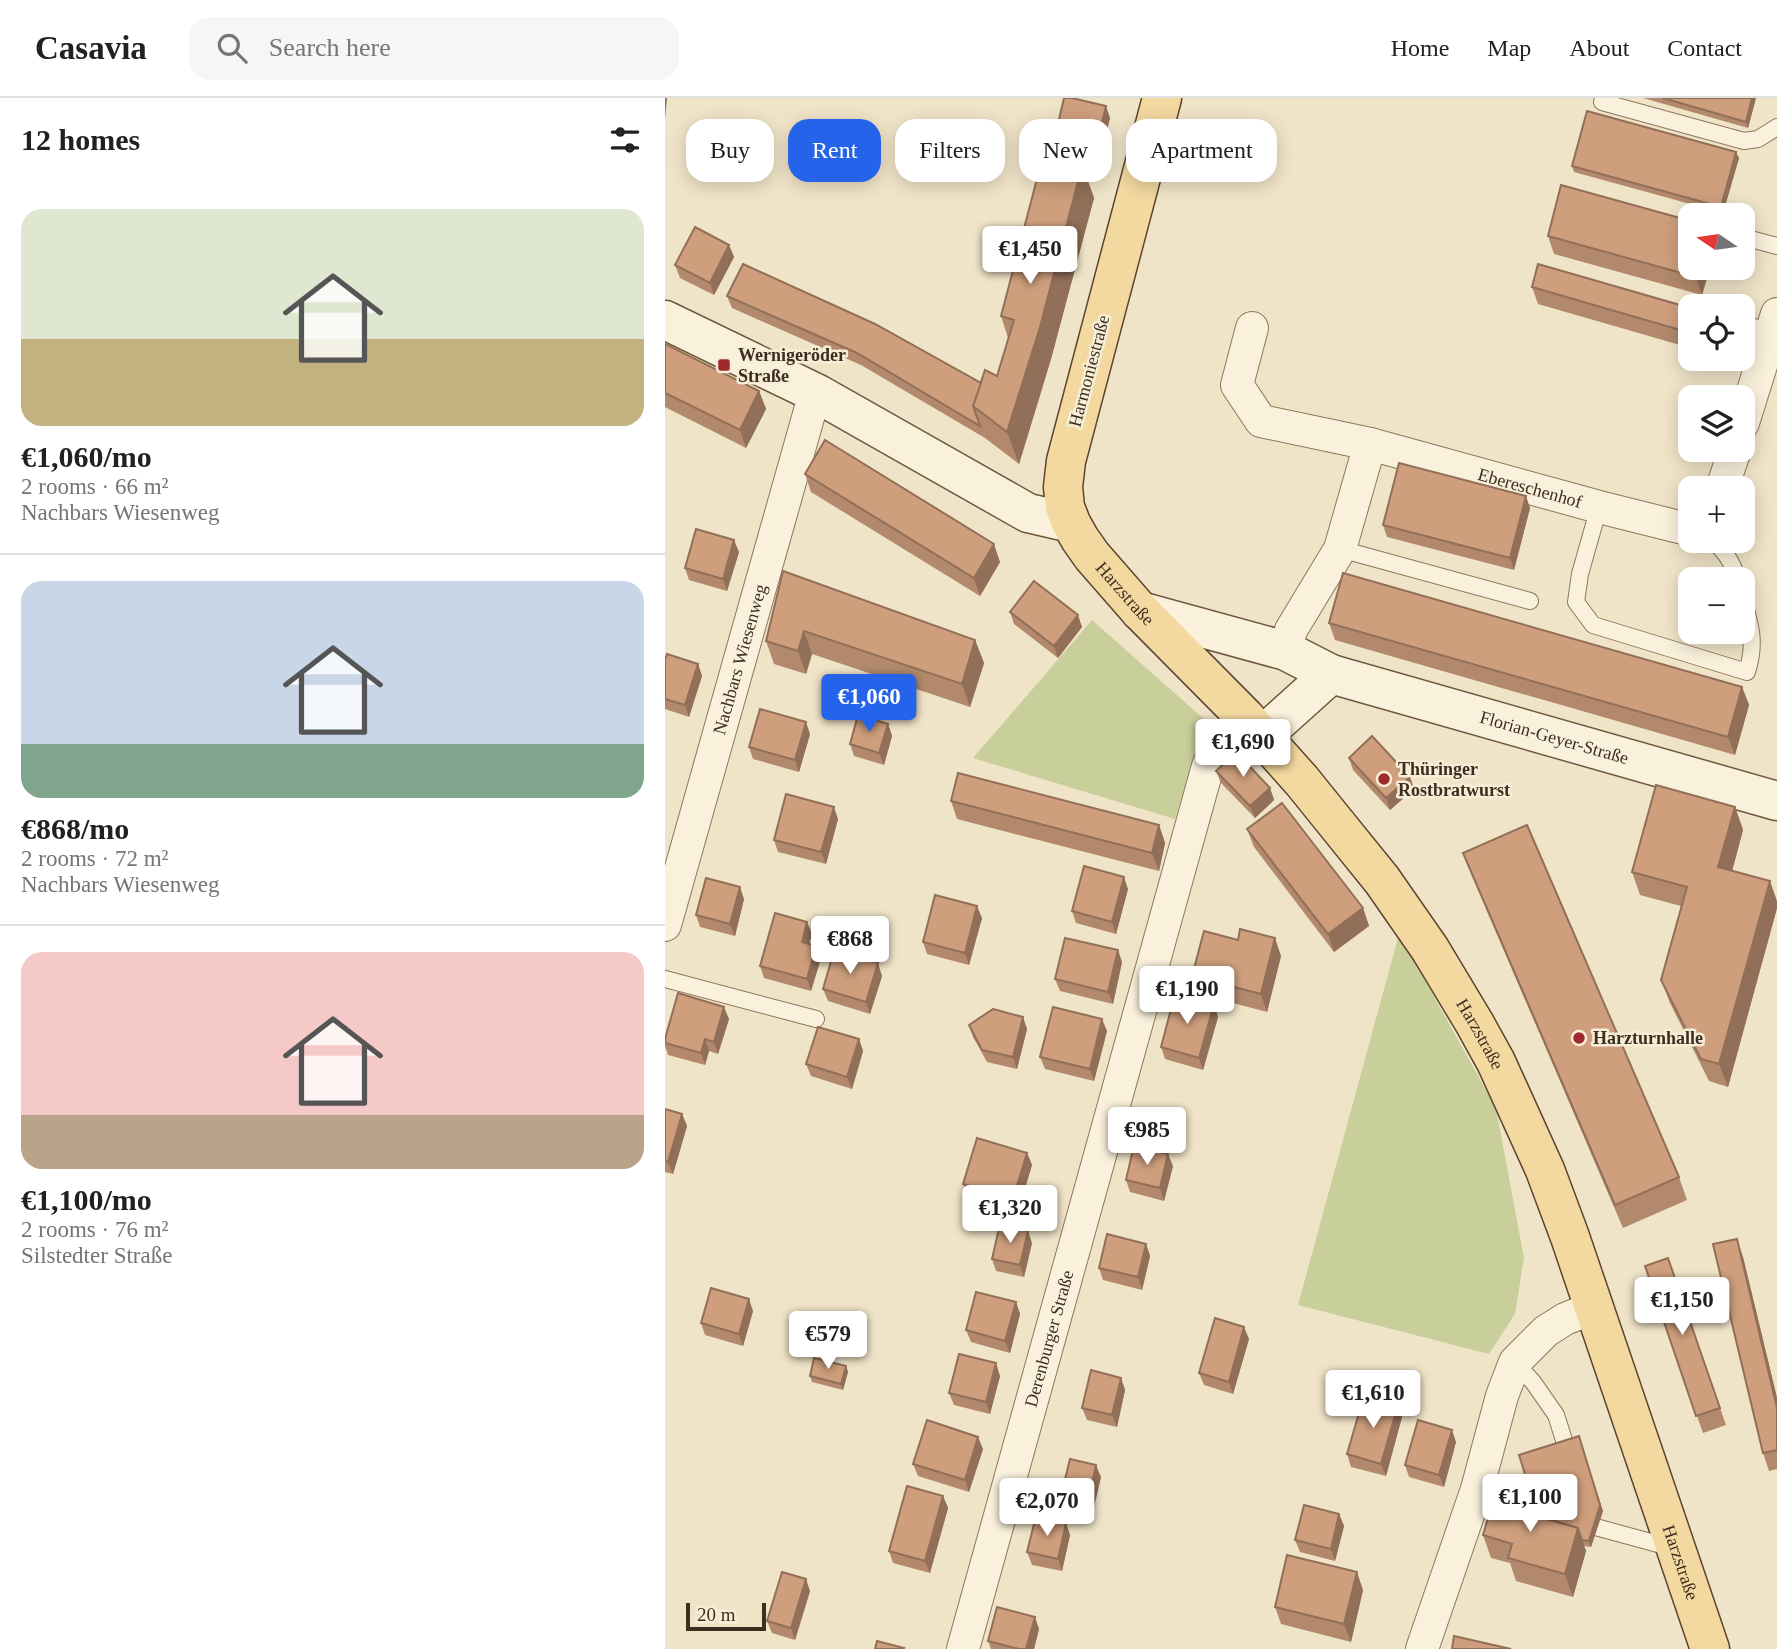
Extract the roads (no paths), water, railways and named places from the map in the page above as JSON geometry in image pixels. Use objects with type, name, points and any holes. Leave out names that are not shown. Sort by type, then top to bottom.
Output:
[{"type":"main road","name":"Harmoniestraße","points":[[1071,523],[1065,507],[1063,487],[1066,461],[1162,98]]},
{"type":"main road","name":"Harzstraße","points":[[1071,523],[1092,556],[1140,611],[1302,780],[1382,880],[1430,949],[1475,1024],[1515,1102],[1545,1170],[1595,1307],[1710,1649]]},
{"type":"street","points":[[665,320],[818,394],[1028,513],[1071,523]]},
{"type":"street","points":[[1751,385],[1764,323]]},
{"type":"street","name":"Ebereschenhof","points":[[1252,328],[1237,385],[1261,421],[1370,444],[1678,527]]},
{"type":"street","name":"Nachbars Wiesenweg","points":[[665,925],[811,407],[818,394]]},
{"type":"street","points":[[1286,651],[1291,630],[1339,550],[1370,444]]},
{"type":"street","name":"Florian-Geyer-Straße","points":[[1140,611],[1286,651],[1331,674],[1777,801]]},
{"type":"street","points":[[1254,727],[1331,674]]},
{"type":"street","name":"Derenburger Straße","points":[[963,1649],[1208,766],[1220,740],[1254,727]]},
{"type":"street","points":[[1422,1649],[1515,1362],[1546,1331],[1565,1318],[1595,1307]]},
{"type":"lane","points":[[1602,102],[1744,141],[1758,139],[1777,127]]},
{"type":"lane","points":[[1755,240],[1777,246]]},
{"type":"lane","points":[[1599,507],[1580,574],[1576,602],[1593,625],[1747,672],[1752,655],[1752,644]]},
{"type":"lane","points":[[1339,550],[1530,601]]},
{"type":"lane","points":[[665,979],[816,1019]]},
{"type":"lane","points":[[1515,1362],[1533,1381],[1556,1415],[1576,1477]]},
{"type":"lane","points":[[1584,1502],[1592,1526],[1658,1544],[1673,1539]]},
{"type":"place","name":"Wernigeröder Straße","points":[[724,365]]},
{"type":"place","name":"Thüringer Rostbratwurst","points":[[1384,779]]},
{"type":"place","name":"Harzturnhalle","points":[[1579,1038]]}]
